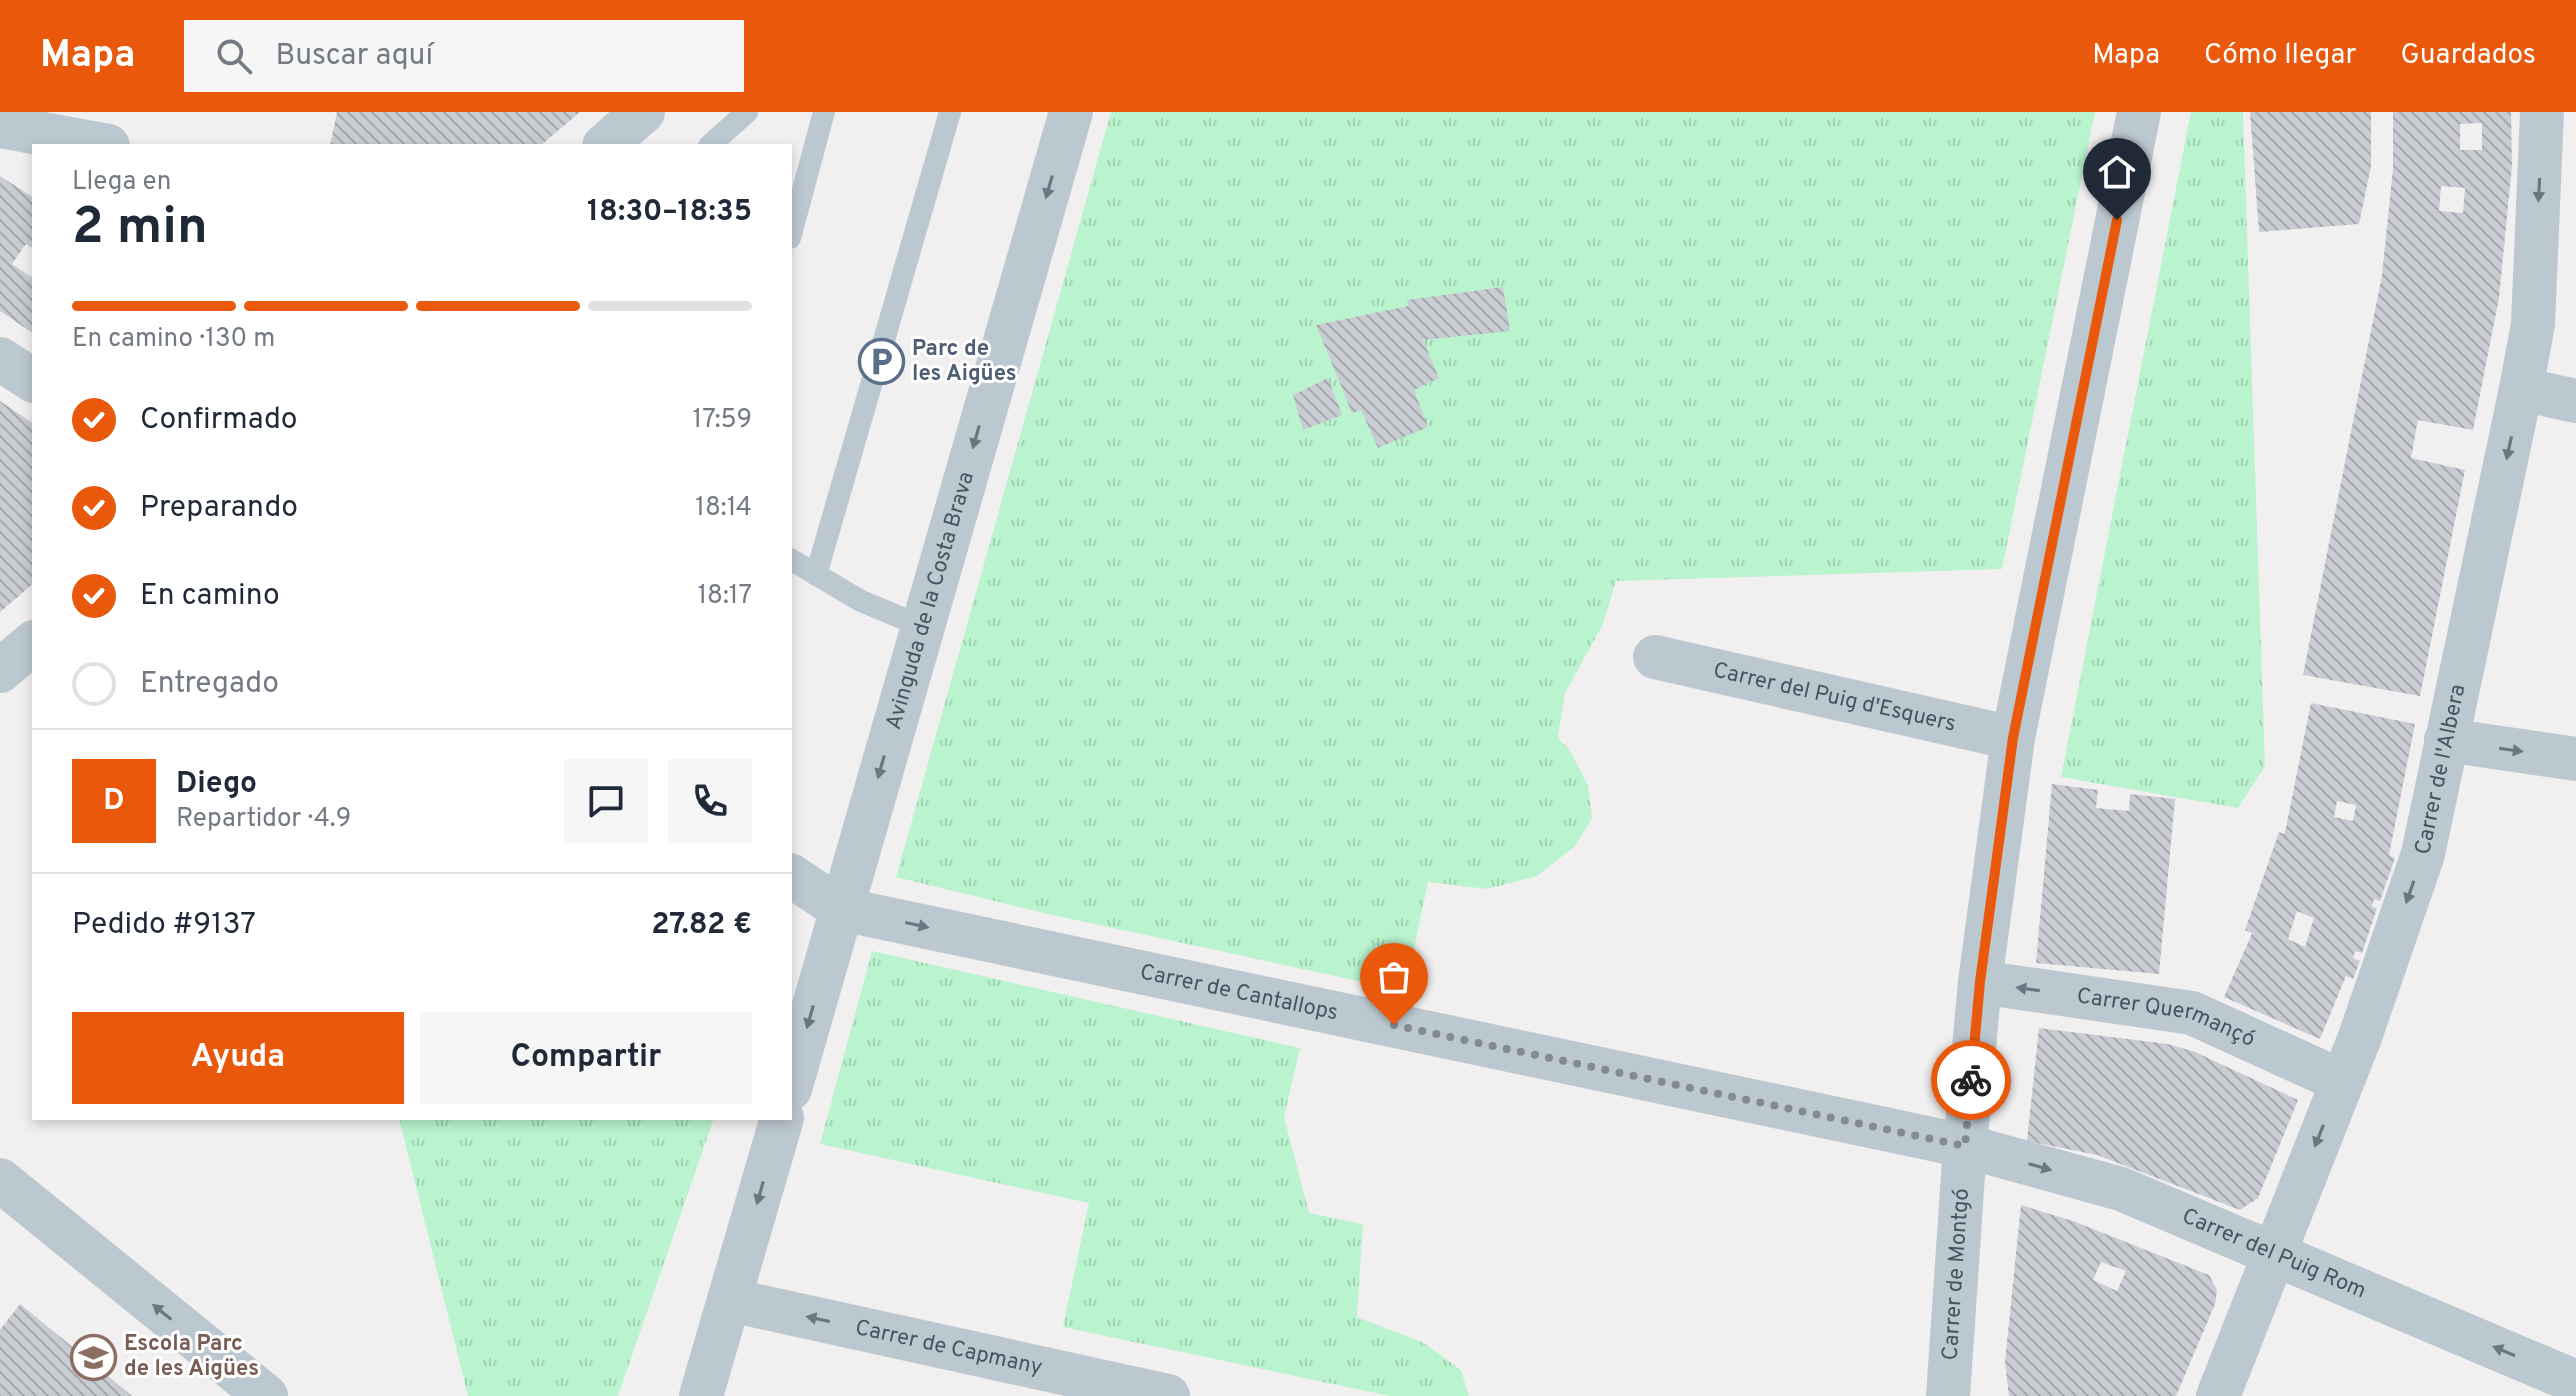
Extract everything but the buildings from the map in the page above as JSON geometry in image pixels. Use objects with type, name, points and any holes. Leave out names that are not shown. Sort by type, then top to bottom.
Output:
[{"type":"street","points":[[606,144],[643,112]]},
{"type":"street","name":"Avinguda de la Costa Brava","points":[[792,1082],[1071,112]]},
{"type":"street","name":"Carrer de Montgó","points":[[1948,1396],[1980,982],[2013,738],[2139,112]]},
{"type":"street","name":"Carrer de l'Albera","points":[[2218,1396],[2360,1037],[2423,854],[2533,324],[2542,112]]},
{"type":"street","points":[[0,126],[97,144]]},
{"type":"street","points":[[0,359],[32,380]]},
{"type":"street","points":[[2521,389],[2576,401]]},
{"type":"street","points":[[0,671],[32,644]]},
{"type":"street","name":"Carrer del Puig d'Esquers","points":[[1655,657],[2013,738]]},
{"type":"street","points":[[2446,740],[2576,759]]},
{"type":"street","points":[[792,876],[841,909]]},
{"type":"street","name":"Carrer de Cantallops","points":[[841,909],[1965,1146]]},
{"type":"street","name":"Carrer Quermançó","points":[[1980,982],[2192,1013],[2341,1081]]},
{"type":"street","points":[[701,1396],[781,1120]]},
{"type":"street","name":"Carrer del Puig Rom","points":[[1965,1146],[2121,1189],[2576,1382]]},
{"type":"street","points":[[0,1180],[266,1396]]},
{"type":"street","name":"Carrer de Capmany","points":[[730,1300],[1168,1396]]},
{"type":"lane","points":[[711,144],[747,112]]},
{"type":"lane","points":[[792,231],[824,112]]},
{"type":"lane","points":[[816,575],[950,112]]},
{"type":"lane","points":[[792,560],[861,601],[921,626]]},
{"type":"green space","points":[[1111,112],[2095,112],[2002,569],[1616,581],[1603,624],[1565,693],[1558,738],[1569,749],[1588,785],[1592,819],[1574,847],[1537,876],[1488,889],[1428,882],[1405,991],[1048,914],[896,877]]},
{"type":"green space","points":[[2191,112],[2243,112],[2265,766],[2238,808],[2061,777]]},
{"type":"green space","points":[[872,951],[1300,1048],[1284,1117],[1309,1213],[1363,1224],[1357,1317],[1424,1343],[1461,1370],[1469,1396],[1390,1396],[1063,1327],[1089,1203],[820,1144]]},
{"type":"green space","points":[[399,1120],[713,1120],[618,1396],[468,1396]]},
{"type":"way so far","points":[[1394,1025],[1965,1146],[1971,1080]]},
{"type":"place","name":"Parc de les Aigües","points":[[881,362]]},
{"type":"place","name":"Escola Parc de les Aigües","points":[[93,1357]]},
{"type":"route","points":[[1971,1080],[1980,982],[2013,738],[2117,220]]}]
